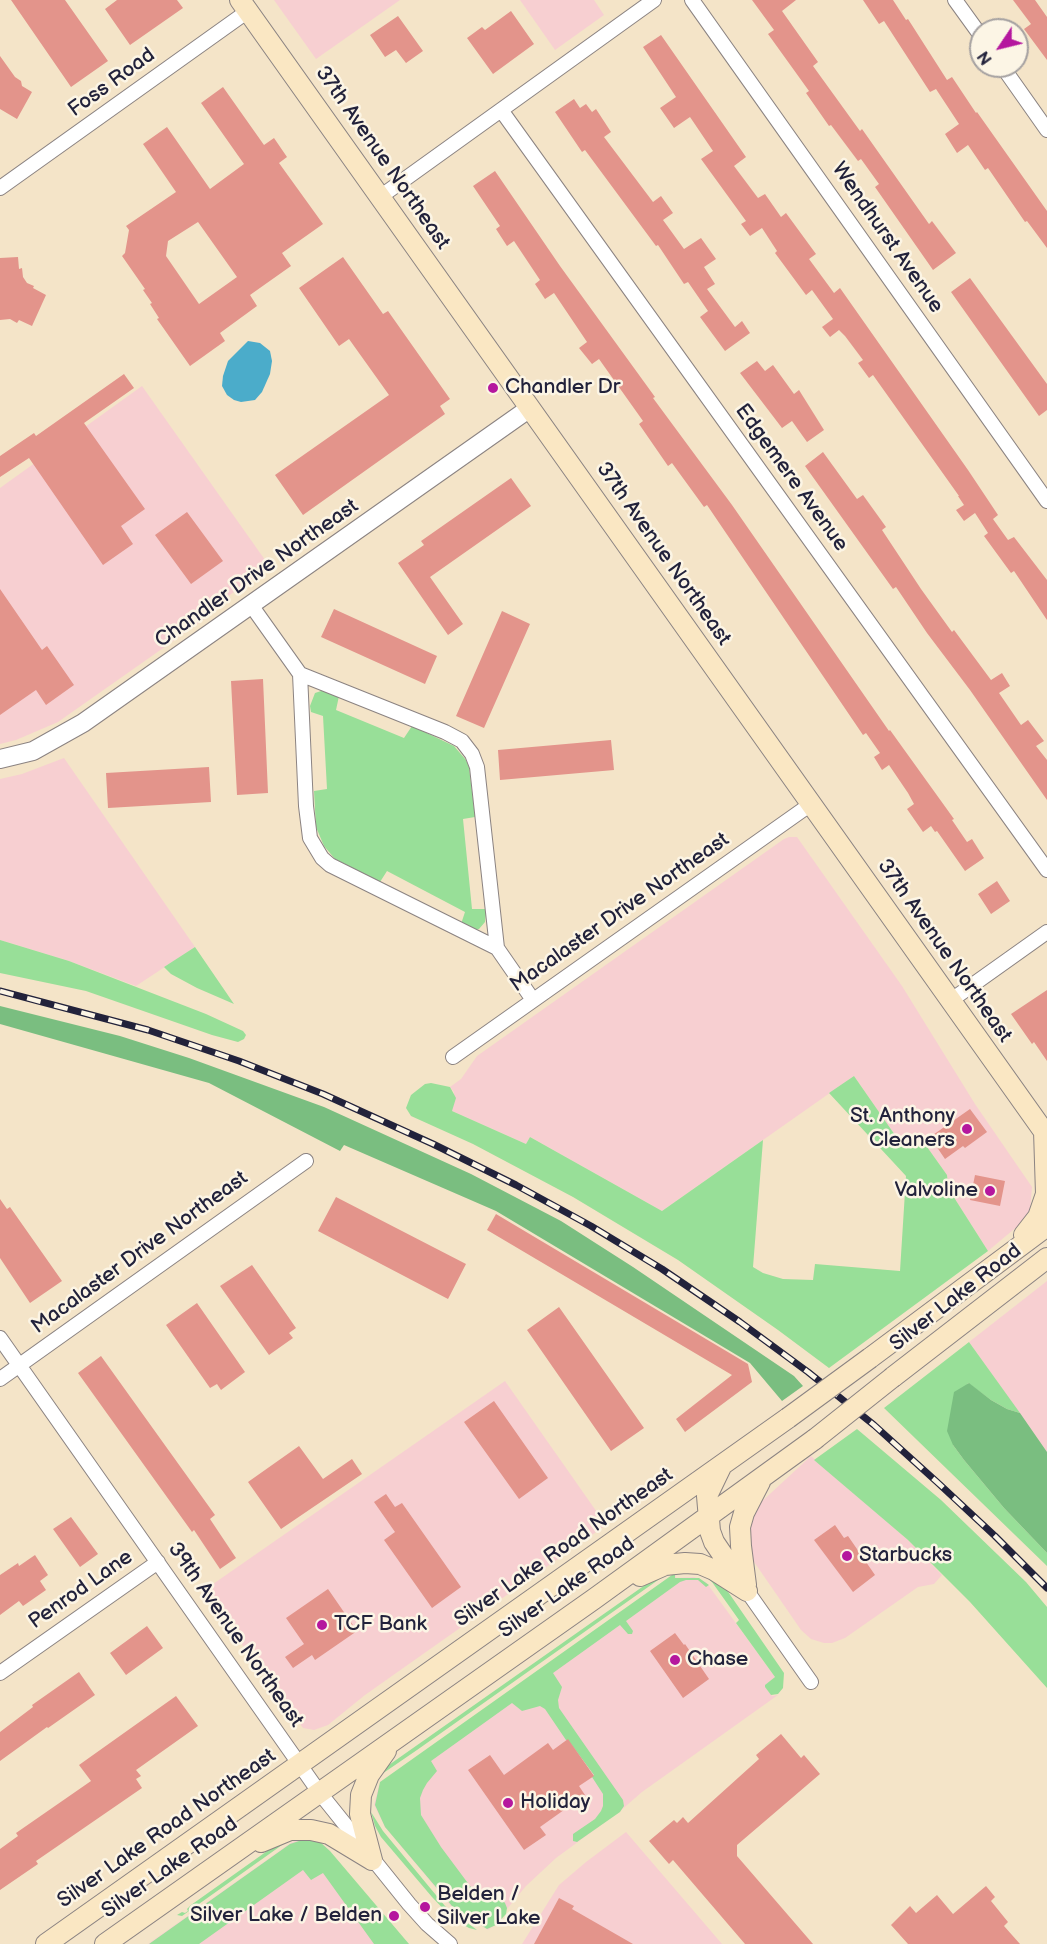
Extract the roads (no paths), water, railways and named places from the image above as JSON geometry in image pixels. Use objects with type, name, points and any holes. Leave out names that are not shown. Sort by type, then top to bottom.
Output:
[{"type":"main road","name":"37th Avenue Northeast","points":[[244,6],[1045,1133]]},
{"type":"main road","points":[[1008,1256],[1038,1217],[1045,1202],[1045,1133]]},
{"type":"main road","name":"Silver Lake Road Northeast","points":[[46,1944],[788,1418],[1047,1226]]},
{"type":"main road","name":"Silver Lake Road","points":[[105,1944],[762,1478],[1047,1258]]},
{"type":"main road","points":[[722,1465],[707,1496],[710,1531],[714,1542],[747,1591]]},
{"type":"main road","points":[[747,1591],[740,1527],[744,1513],[762,1478]]},
{"type":"main road","points":[[594,1599],[665,1565],[685,1563],[700,1564],[714,1570],[747,1591]]},
{"type":"main road","points":[[372,1860],[360,1814],[361,1795],[369,1775],[396,1738]]},
{"type":"main road","points":[[231,1854],[290,1830],[308,1830],[329,1834],[372,1860]]},
{"type":"street","points":[[380,197],[654,0]]},
{"type":"street","name":"Wendhurst Avenue","points":[[692,0],[1047,501]]},
{"type":"street","points":[[955,0],[969,19]]},
{"type":"street","name":"Foss Road","points":[[0,188],[244,6]]},
{"type":"street","points":[[1010,78],[1047,130]]},
{"type":"street","name":"Edgemere Avenue","points":[[501,110],[1047,870]]},
{"type":"street","name":"Chandler Drive Northeast","points":[[0,759],[33,751],[83,723],[530,408]]},
{"type":"street","points":[[251,605],[300,674],[444,732],[462,741],[472,754],[477,767],[497,948],[533,1000]]},
{"type":"street","points":[[300,674],[306,806],[310,838],[322,858],[330,865],[497,948]]},
{"type":"street","name":"Macalaster Drive Northeast","points":[[453,1057],[811,804]]},
{"type":"street","points":[[950,1001],[1047,932]]},
{"type":"street","name":"Macalaster Drive Northeast","points":[[0,1379],[117,1293],[306,1161]]},
{"type":"street","name":"39th Avenue Northeast","points":[[0,1338],[319,1792],[372,1860],[427,1924],[450,1944]]},
{"type":"street","name":"Penrod Lane","points":[[0,1673],[158,1562]]},
{"type":"street","points":[[747,1591],[810,1682]]},
{"type":"water","points":[[248,341],[260,343],[270,351],[272,361],[270,374],[262,392],[255,400],[241,402],[227,395],[222,386],[223,376],[228,361]]},
{"type":"railway","points":[[0,991],[148,1030],[239,1061],[323,1094],[433,1144],[516,1185],[591,1226],[662,1269],[808,1372],[874,1425],[995,1536],[1047,1588]]},
{"type":"place","name":"Chandler Dr","points":[[493,388]]},
{"type":"place","name":"St. Anthony Cleaners","points":[[967,1129]]},
{"type":"place","name":"Valvoline","points":[[990,1191]]},
{"type":"place","name":"Starbucks","points":[[847,1556]]},
{"type":"place","name":"TCF Bank","points":[[322,1625]]},
{"type":"place","name":"Chase","points":[[675,1660]]},
{"type":"place","name":"Holiday","points":[[508,1803]]},
{"type":"place","name":"Belden / Silver Lake","points":[[425,1907]]},
{"type":"place","name":"Silver Lake / Belden","points":[[394,1916]]}]
